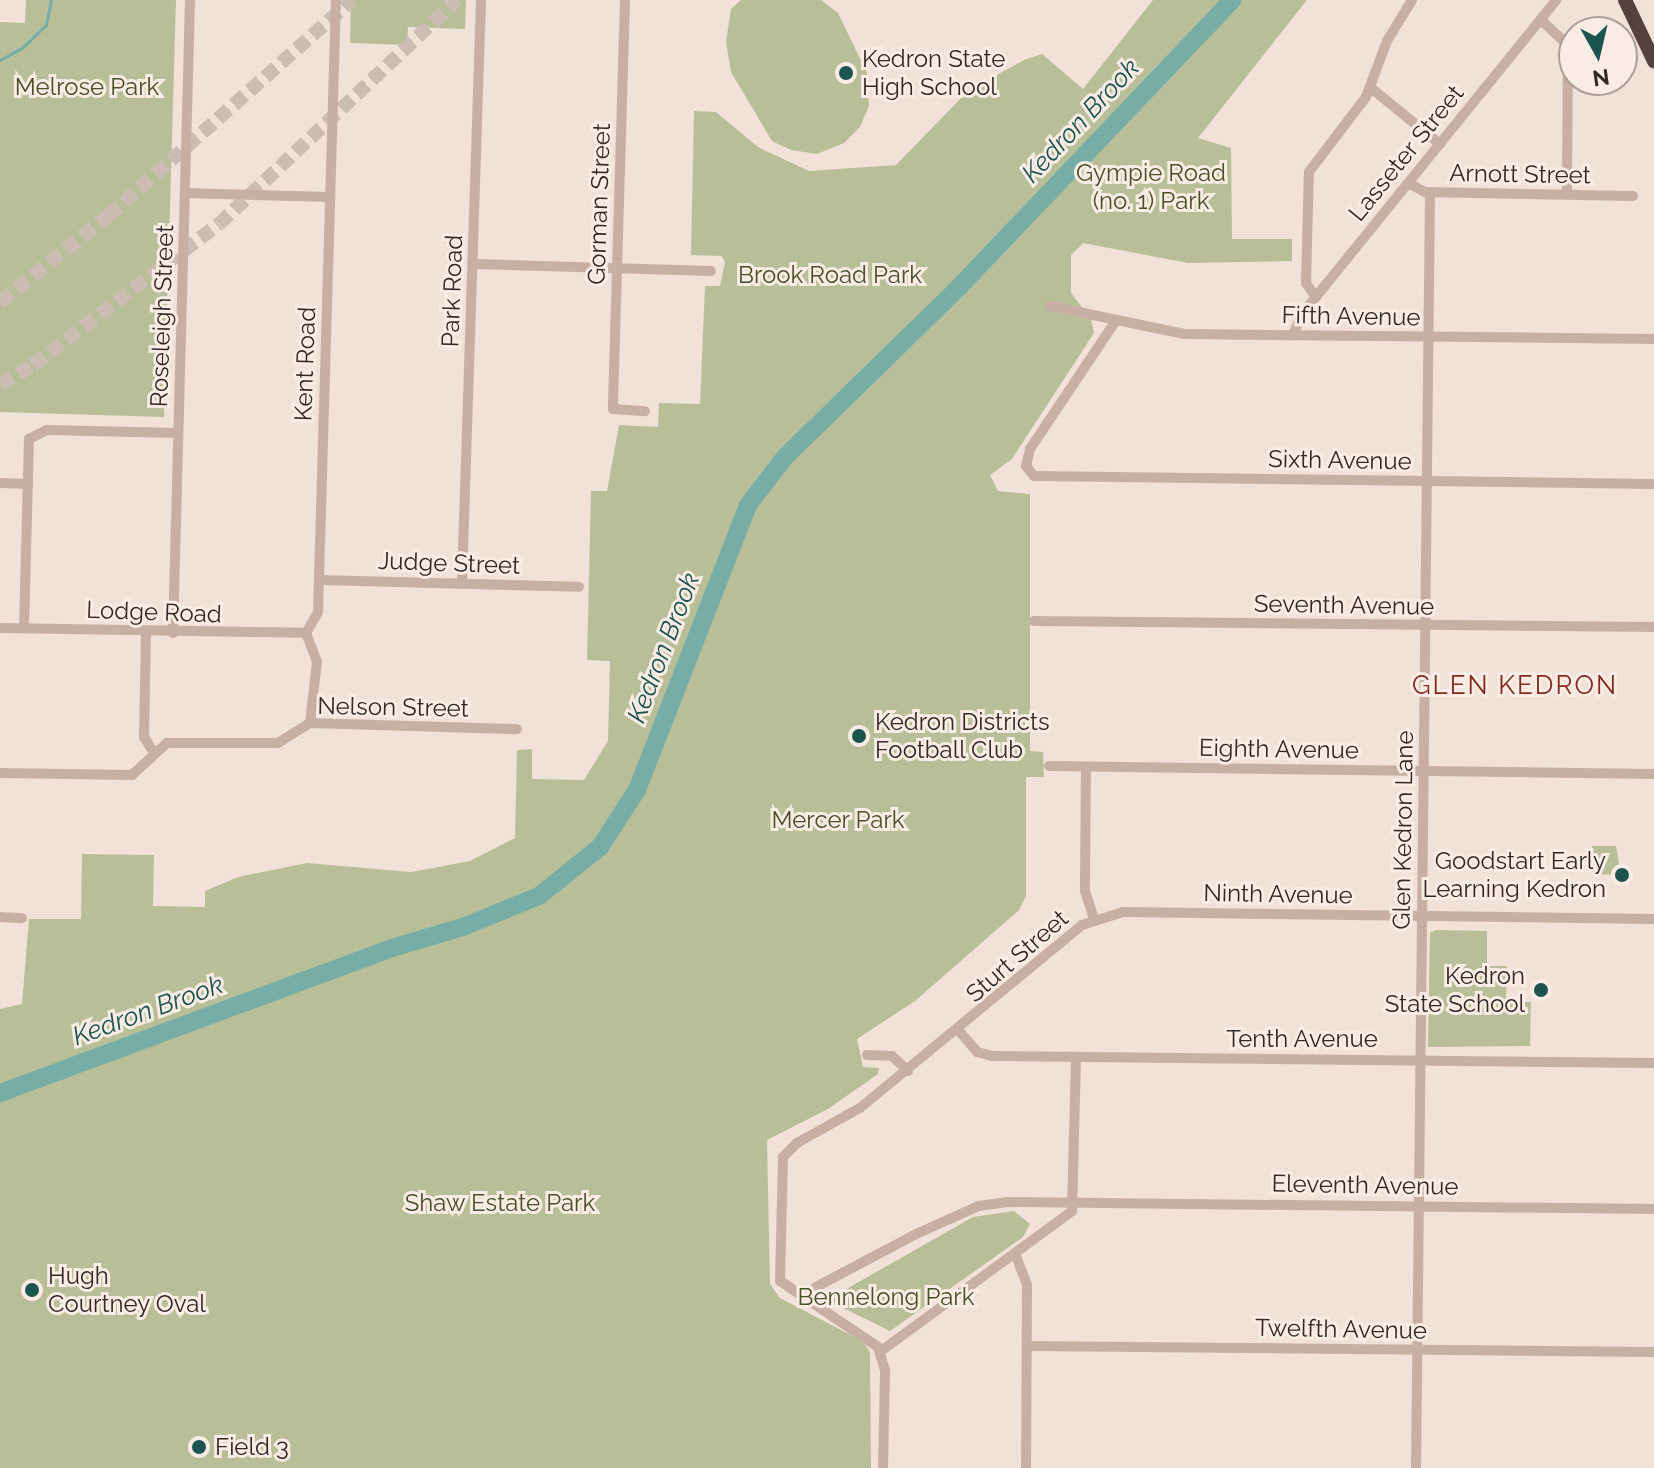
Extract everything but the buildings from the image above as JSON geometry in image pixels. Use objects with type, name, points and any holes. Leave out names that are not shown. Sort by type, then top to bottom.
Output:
[{"type":"highway","points":[[1625,0],[1653,49]]},
{"type":"street","name":"Roseleigh Street","points":[[173,633],[190,0]]},
{"type":"street","name":"Kent Road","points":[[306,633],[316,621],[319,580],[336,0]]},
{"type":"street","name":"Park Road","points":[[462,582],[481,0]]},
{"type":"street","name":"Gorman Street","points":[[625,0],[613,409],[645,411]]},
{"type":"street","points":[[1316,297],[1306,283],[1307,178],[1371,88],[1387,41],[1412,0]]},
{"type":"street","name":"Lasseter Street","points":[[1293,335],[1316,297],[1556,0]]},
{"type":"street","points":[[1541,20],[1569,49],[1567,195]]},
{"type":"street","points":[[1371,88],[1440,144]]},
{"type":"street","name":"Arnott Street","points":[[1408,183],[1430,193],[1633,196]]},
{"type":"street","points":[[185,193],[330,197]]},
{"type":"street","name":"Glen Kedron Lane","points":[[1416,1468],[1430,193]]},
{"type":"street","points":[[473,264],[711,271]]},
{"type":"street","name":"Fifth Avenue","points":[[1050,306],[1170,333],[1654,339]]},
{"type":"street","name":"Sixth Avenue","points":[[1115,322],[1030,449],[1027,470],[1047,477],[1654,484]]},
{"type":"street","points":[[24,628],[29,439],[38,431],[178,433]]},
{"type":"street","points":[[0,483],[28,484]]},
{"type":"street","name":"Judge Street","points":[[319,580],[579,587]]},
{"type":"street","name":"Seventh Avenue","points":[[1034,621],[1654,627]]},
{"type":"street","name":"Lodge Road","points":[[0,628],[306,633]]},
{"type":"street","points":[[146,632],[144,737],[154,753]]},
{"type":"street","points":[[306,633],[317,661],[310,723]]},
{"type":"street","name":"Nelson Street","points":[[0,773],[125,776],[137,773],[154,753],[175,740],[278,743],[310,723],[517,729]]},
{"type":"street","name":"Eighth Avenue","points":[[1049,766],[1654,774]]},
{"type":"street","name":"Sturt Street","points":[[803,1300],[779,1278],[780,1169],[789,1149],[840,1122],[908,1071],[1094,918],[1085,891],[1086,767]]},
{"type":"street","name":"Ninth Avenue","points":[[1094,918],[1123,912],[1654,919]]},
{"type":"street","points":[[0,917],[22,918]]},
{"type":"street","name":"Tenth Avenue","points":[[959,1031],[987,1056],[1654,1063]]},
{"type":"street","points":[[867,1055],[892,1056],[908,1071]]},
{"type":"street","points":[[881,1351],[1060,1223],[1075,1201],[1076,1057]]},
{"type":"street","name":"Eleventh Avenue","points":[[803,1300],[816,1287],[979,1206],[1075,1201],[1654,1209]]},
{"type":"street","points":[[1016,1256],[1027,1279],[1026,1468]]},
{"type":"street","points":[[803,1300],[872,1339],[881,1351],[883,1468]]},
{"type":"street","name":"Twelfth Avenue","points":[[1027,1346],[1654,1352]]},
{"type":"green space","name":"Melrose Park","points":[[26,0],[176,0],[164,417],[0,412],[0,22],[25,23]]},
{"type":"green space","points":[[351,0],[466,0],[465,29],[408,27],[407,45],[350,43]]},
{"type":"green space","points":[[741,0],[821,0],[838,13],[867,73],[869,106],[860,127],[844,143],[817,154],[791,150],[772,141],[731,72],[726,42],[731,9]]},
{"type":"green space","points":[[1153,0],[1307,0],[1198,138],[1231,148],[1232,239],[1292,239],[1292,261],[1188,263],[1083,243],[1071,255],[1071,293],[1091,319],[1094,333],[1012,459],[990,475],[998,491],[1030,494],[1030,751],[1043,752],[1044,777],[1026,777],[1026,896],[1019,910],[915,1001],[857,1039],[863,1067],[879,1068],[878,1074],[828,1109],[767,1140],[770,1284],[780,1298],[862,1341],[870,1352],[871,1468],[0,1468],[0,1009],[22,1004],[29,919],[81,919],[82,854],[154,855],[153,906],[205,907],[205,891],[238,877],[307,863],[411,872],[470,861],[515,838],[517,750],[532,749],[532,779],[584,780],[608,741],[610,661],[587,660],[591,491],[607,491],[619,425],[658,427],[659,403],[700,404],[705,286],[720,286],[725,262],[722,256],[691,255],[694,111],[716,112],[758,147],[809,171],[896,165],[968,91],[1024,60],[1042,54],[1083,89]]},
{"type":"green space","points":[[1592,846],[1616,846],[1621,874],[1593,875]]},
{"type":"green space","points":[[1436,930],[1487,931],[1487,966],[1507,966],[1506,1002],[1531,1002],[1530,1046],[1428,1047],[1430,933]]},
{"type":"green space","name":"Bennelong Park","points":[[1014,1211],[1030,1224],[1023,1237],[890,1331],[827,1300],[973,1217]]},
{"type":"waterway","points":[[0,60],[23,47],[46,25],[51,0]]},
{"type":"waterway","name":"Kedron Brook","points":[[0,1093],[392,948],[463,927],[539,896],[600,847],[637,790],[748,505],[785,457],[960,286],[1232,0]]},
{"type":"tunnel","points":[[0,302],[108,216],[352,0]]},
{"type":"tunnel","points":[[0,384],[33,365],[219,224],[457,0]]},
{"type":"place","name":"Kedron State High School","points":[[846,73]]},
{"type":"place","name":"Kedron Districts Football Club","points":[[859,736]]},
{"type":"place","name":"Goodstart Early Learning Kedron","points":[[1622,875]]},
{"type":"place","name":"Kedron State School","points":[[1541,990]]},
{"type":"place","name":"Hugh Courtney Oval","points":[[32,1290]]},
{"type":"place","name":"Field 3","points":[[199,1447]]},
{"type":"district","name":"GLEN KEDRON","points":[[1515,686]]},
{"type":"park label","name":"Gympie Road (no. 1) Park","points":[[1151,187]]},
{"type":"park label","name":"Brook Road Park","points":[[830,275]]},
{"type":"park label","name":"Mercer Park","points":[[838,820]]},
{"type":"park label","name":"Shaw Estate Park","points":[[500,1203]]}]
